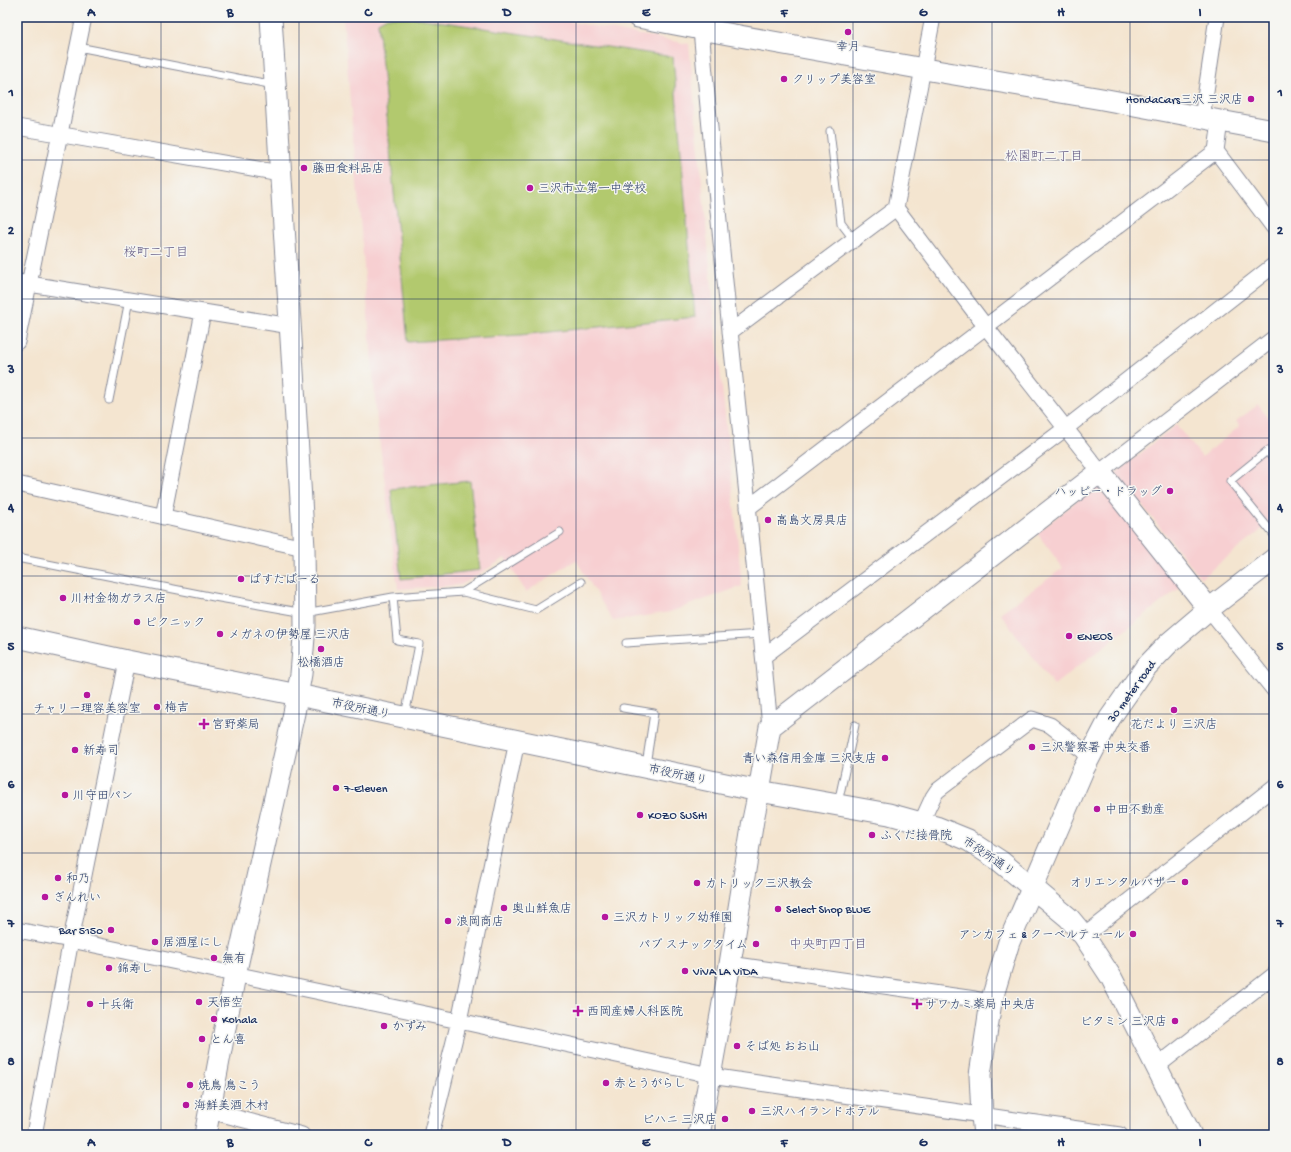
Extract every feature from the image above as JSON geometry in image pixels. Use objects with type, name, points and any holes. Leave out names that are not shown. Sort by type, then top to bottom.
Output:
[{"type":"street","points":[[17,342],[23,283],[60,134],[84,17]]},
{"type":"street","points":[[205,1135],[234,975],[293,721],[298,695],[304,632],[304,548],[271,17]]},
{"type":"street","points":[[638,17],[700,23],[924,69],[1102,99],[1274,131]]},
{"type":"street","points":[[730,332],[896,208],[934,17]]},
{"type":"street","points":[[1217,17],[1211,119],[1216,151],[1274,228]]},
{"type":"street","points":[[699,1135],[730,964],[753,820],[760,791],[770,727],[700,23]]},
{"type":"street","points":[[17,127],[280,173]]},
{"type":"street","points":[[748,508],[1216,151]]},
{"type":"street","points":[[896,208],[986,327],[1274,690]]},
{"type":"street","points":[[764,656],[1066,428],[1274,265]]},
{"type":"street","points":[[23,283],[291,326]]},
{"type":"street","points":[[163,517],[203,312]]},
{"type":"street","points":[[770,727],[1274,338]]},
{"type":"street","points":[[17,484],[304,548]]},
{"type":"street","name":"30 meter road","points":[[983,1126],[980,1075],[991,1002],[1009,942],[1090,756],[1110,718],[1146,668],[1169,643],[1209,609],[1274,559]]},
{"type":"street","name":"市役所通り","points":[[17,637],[126,661],[298,695],[760,791],[888,814],[936,827],[968,840],[1000,860],[1069,918],[1084,936],[1111,977],[1191,1135]]},
{"type":"street","points":[[34,1135],[126,661]]},
{"type":"street","points":[[921,823],[937,791],[1032,719],[1050,725],[1090,756]]},
{"type":"street","points":[[431,1135],[459,1021],[517,741]]},
{"type":"street","points":[[1084,936],[1274,787]]},
{"type":"street","points":[[17,930],[459,1021],[710,1076],[983,1126],[1120,1135]]},
{"type":"street","points":[[730,964],[991,1002]]},
{"type":"street","points":[[1156,1067],[1274,975]]},
{"type":"street","points":[[210,1111],[302,1135]]},
{"type":"lane","points":[[78,47],[275,85]]},
{"type":"lane","points":[[830,131],[840,223],[854,240]]},
{"type":"lane","points":[[109,400],[129,300]]},
{"type":"lane","points":[[1274,460],[1267,451],[1230,481],[1274,535]]},
{"type":"lane","points":[[463,592],[560,532]]},
{"type":"lane","points":[[17,558],[214,597],[305,613],[393,597],[463,592],[536,610],[581,582]]},
{"type":"lane","points":[[393,597],[397,640],[418,644],[404,717]]},
{"type":"lane","points":[[626,643],[761,634]]},
{"type":"lane","points":[[623,708],[654,713],[645,767]]},
{"type":"lane","points":[[838,805],[855,725]]},
{"type":"shaded area","name":"三沢市立第一中学校","points":[[343,17],[545,17],[689,44],[742,586],[670,612],[613,621],[576,560],[526,592],[505,558],[461,585],[398,589],[377,421]]},
{"type":"shaded area","points":[[1258,405],[1274,425],[1274,520],[1201,578],[1116,473],[1176,425],[1202,457],[1240,426],[1236,421]]},
{"type":"shaded area","points":[[1097,485],[1182,586],[1054,685],[1000,613],[1063,568],[1037,533]]},
{"type":"green space","points":[[387,17],[411,17],[673,57],[695,317],[520,335],[408,342],[378,22]]},
{"type":"green space","points":[[470,481],[480,570],[401,579],[391,489]]},
{"type":"place","name":"幸月","points":[[848,32]]},
{"type":"place","name":"クリップ美容室","points":[[784,79]]},
{"type":"place","name":"HondaCars三沢 三沢店","points":[[1251,99]]},
{"type":"place","name":"藤田食料品店","points":[[304,168]]},
{"type":"place","name":"三沢市立第一中学校","points":[[530,188]]},
{"type":"place","name":"ハッピー・ドラッグ","points":[[1170,491]]},
{"type":"place","name":"高島文房具店","points":[[768,520]]},
{"type":"place","name":"ぱすたばーる","points":[[241,579]]},
{"type":"place","name":"川村金物ガラス店","points":[[63,598]]},
{"type":"place","name":"ピクニック","points":[[137,622]]},
{"type":"place","name":"メガネの伊勢屋 三沢店","points":[[220,634]]},
{"type":"place","name":"ENEOS","points":[[1069,636]]},
{"type":"place","name":"松橋酒店","points":[[321,649]]},
{"type":"place","name":"チャリー理容美容室","points":[[87,695]]},
{"type":"place","name":"梅吉","points":[[157,707]]},
{"type":"place","name":"花だより 三沢店","points":[[1174,710]]},
{"type":"place","name":"宮野薬局","points":[[204,724]]},
{"type":"place","name":"三沢警察署 中央交番","points":[[1032,747]]},
{"type":"place","name":"新寿司","points":[[75,750]]},
{"type":"place","name":"青い森信用金庫 三沢支店","points":[[885,758]]},
{"type":"place","name":"7-Eleven","points":[[336,788]]},
{"type":"place","name":"川守田パン","points":[[65,795]]},
{"type":"place","name":"中田不動産","points":[[1097,809]]},
{"type":"place","name":"KOZO SUSHI","points":[[640,815]]},
{"type":"place","name":"ふくだ接骨院","points":[[872,835]]},
{"type":"place","name":"和乃","points":[[58,878]]},
{"type":"place","name":"オリエンタルバザー","points":[[1185,882]]},
{"type":"place","name":"カトリック三沢教会","points":[[697,883]]},
{"type":"place","name":"ぎんれい","points":[[45,897]]},
{"type":"place","name":"奥山鮮魚店","points":[[504,908]]},
{"type":"place","name":"Select Shop BLUE","points":[[778,909]]},
{"type":"place","name":"三沢カトリック幼稚園","points":[[605,917]]},
{"type":"place","name":"浪岡商店","points":[[448,921]]},
{"type":"place","name":"Bar 5150","points":[[111,930]]},
{"type":"place","name":"アンカフェ & クーベルテュール","points":[[1133,934]]},
{"type":"place","name":"居酒屋にし","points":[[155,942]]},
{"type":"place","name":"パブ スナックタイム","points":[[756,944]]},
{"type":"place","name":"無有","points":[[214,958]]},
{"type":"place","name":"錦寿し","points":[[109,968]]},
{"type":"place","name":"ViVA LA ViDA","points":[[685,971]]},
{"type":"place","name":"天悟空","points":[[199,1002]]},
{"type":"place","name":"十兵衛","points":[[90,1004]]},
{"type":"place","name":"サワカミ薬局 中央店","points":[[917,1004]]},
{"type":"place","name":"西岡産婦人科医院","points":[[578,1011]]},
{"type":"place","name":"Kohala","points":[[214,1019]]},
{"type":"place","name":"ビタミン 三沢店","points":[[1175,1021]]},
{"type":"place","name":"かずみ","points":[[384,1026]]},
{"type":"place","name":"とん喜","points":[[202,1039]]},
{"type":"place","name":"そば処 おお山","points":[[737,1046]]},
{"type":"place","name":"赤とうがらし","points":[[606,1083]]},
{"type":"place","name":"焼鳥 鳥こう","points":[[190,1085]]},
{"type":"place","name":"海鮮美酒 木村","points":[[186,1105]]},
{"type":"place","name":"三沢ハイランドホテル","points":[[752,1111]]},
{"type":"place","name":"ビハニ 三沢店","points":[[725,1119]]},
{"type":"district","name":"松園町二丁目","points":[[1044,155]]},
{"type":"district","name":"桜町二丁目","points":[[156,251]]},
{"type":"district","name":"中央町四丁目","points":[[828,943]]}]
